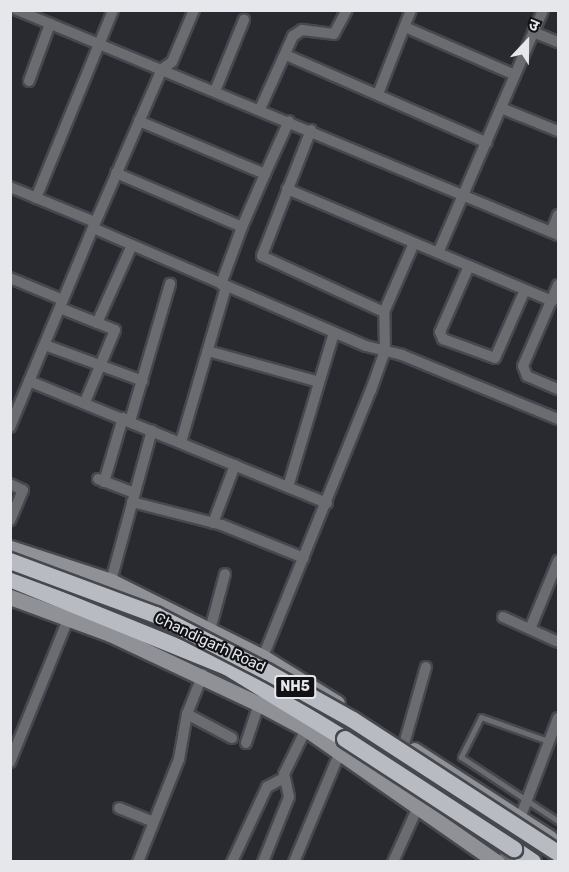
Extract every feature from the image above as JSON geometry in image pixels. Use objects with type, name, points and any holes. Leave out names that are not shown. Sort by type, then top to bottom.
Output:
[{"type":"highway","name":"NH5","points":[[10,561],[156,615],[267,672],[353,720],[558,854]]},
{"type":"highway","name":"Chandigarh Road","points":[[10,579],[238,673],[533,861]]},
{"type":"main road","points":[[10,548],[111,581],[263,657],[404,744],[558,844]]},
{"type":"main road","points":[[10,597],[69,617],[203,674],[306,729],[497,861]]},
{"type":"street","points":[[17,10],[311,130],[555,234],[558,215]]},
{"type":"street","points":[[36,198],[97,43],[113,10]]},
{"type":"street","points":[[10,427],[139,121],[162,69],[172,62],[194,10]]},
{"type":"street","points":[[260,109],[297,32],[329,36],[347,10]]},
{"type":"street","points":[[378,94],[411,10]]},
{"type":"street","points":[[438,253],[543,10]]},
{"type":"street","points":[[215,91],[244,20]]},
{"type":"street","points":[[29,81],[50,24]]},
{"type":"street","points":[[405,27],[515,75]]},
{"type":"street","points":[[534,32],[558,42]]},
{"type":"street","points":[[286,55],[487,143]]},
{"type":"street","points":[[501,108],[558,131]]},
{"type":"street","points":[[139,121],[266,174]]},
{"type":"street","points":[[181,442],[242,227],[289,121]]},
{"type":"street","points":[[311,130],[262,256],[384,312]]},
{"type":"street","points":[[116,174],[242,227]]},
{"type":"street","points":[[10,187],[132,245],[334,333],[558,419]]},
{"type":"street","points":[[287,189],[552,301]]},
{"type":"street","points":[[263,657],[327,503],[385,351],[384,312],[414,243]]},
{"type":"street","points":[[97,323],[132,245]]},
{"type":"street","points":[[469,266],[440,332],[443,339],[495,358],[525,290]]},
{"type":"street","points":[[10,278],[115,330],[85,402]]},
{"type":"street","points":[[170,284],[142,381],[101,480],[133,498],[213,523],[304,558]]},
{"type":"street","points":[[558,285],[524,372],[558,389]]},
{"type":"street","points":[[288,487],[334,333]]},
{"type":"street","points":[[45,345],[142,381]]},
{"type":"street","points":[[208,351],[319,382]]},
{"type":"street","points":[[29,381],[127,419],[327,503]]},
{"type":"street","points":[[111,581],[152,430]]},
{"type":"street","points":[[213,523],[235,465]]},
{"type":"street","points":[[10,484],[23,490],[10,520]]},
{"type":"street","points":[[530,629],[558,561]]},
{"type":"street","points":[[210,630],[225,574]]},
{"type":"street","points":[[10,762],[69,617]]},
{"type":"street","points":[[503,617],[558,642]]},
{"type":"street","points":[[404,744],[426,667]]},
{"type":"street","points":[[138,861],[179,759],[187,714],[203,674]]},
{"type":"street","points":[[246,743],[259,704]]},
{"type":"street","points":[[187,714],[232,738]]},
{"type":"street","points":[[505,861],[553,738],[558,718]]},
{"type":"street","points":[[232,861],[267,787],[282,779],[306,729]]},
{"type":"street","points":[[294,861],[340,752]]},
{"type":"street","points":[[263,861],[289,797],[282,779]]},
{"type":"street","points":[[393,861],[418,807]]},
{"type":"street","points":[[119,808],[153,822]]},
{"type":"lane","points":[[553,738],[481,717],[461,758],[558,820]]}]
